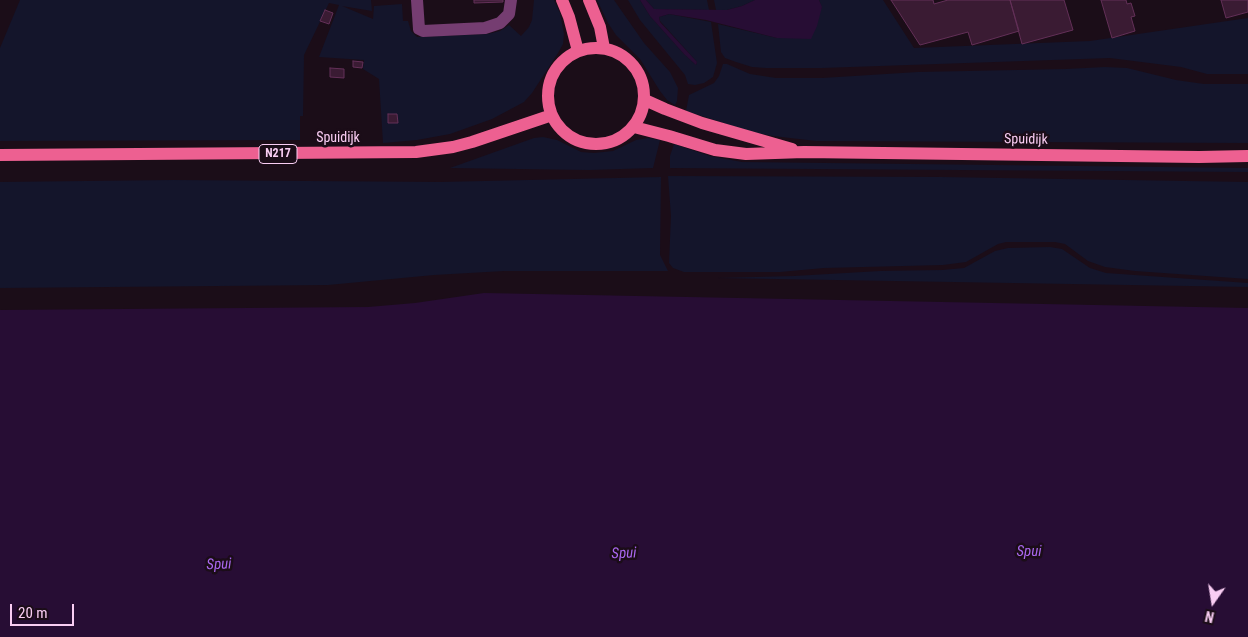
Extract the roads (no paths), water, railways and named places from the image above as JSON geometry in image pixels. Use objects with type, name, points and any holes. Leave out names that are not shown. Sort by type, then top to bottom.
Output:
[{"type":"main road","points":[[562,0],[569,17],[578,51]]},
{"type":"main road","points":[[589,0],[600,27],[604,48]]},
{"type":"main road","points":[[590,48],[604,48],[621,54],[635,66],[643,82],[645,100],[639,119],[634,127],[624,136],[602,144],[589,144],[577,141],[558,126],[548,104],[548,94],[551,78],[568,56],[590,48]]},
{"type":"main road","name":"Spuidijk","points":[[645,100],[702,123],[804,152]]},
{"type":"main road","name":"Spuidijk","points":[[0,155],[416,152],[453,147],[472,142],[552,115]]},
{"type":"main road","name":"Spuidijk","points":[[634,127],[716,150],[746,154],[804,152],[1248,156]]},
{"type":"lane","points":[[417,0],[419,29],[423,30],[485,28],[500,23],[508,14],[511,0]]},
{"type":"water","points":[[640,0],[646,0],[654,9],[727,10],[755,0],[819,0],[822,7],[811,39],[777,38],[706,20],[669,14],[659,17],[660,22],[697,62],[696,65],[650,16]]},
{"type":"water","name":"Spui","points":[[484,293],[1248,308],[1248,637],[0,637],[0,310],[368,307],[415,303]]}]
